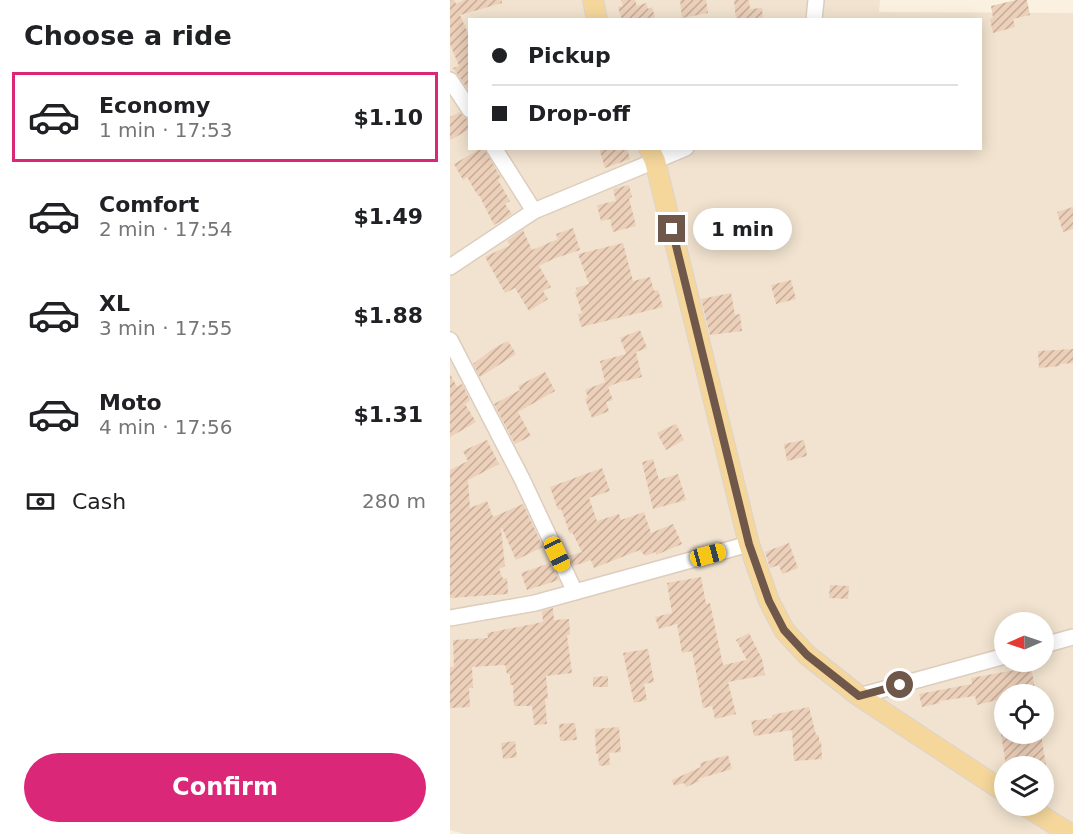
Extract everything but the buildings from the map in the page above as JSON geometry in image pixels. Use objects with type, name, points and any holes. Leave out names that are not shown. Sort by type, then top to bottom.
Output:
[{"type":"main road","points":[[593,0],[597,18]]},
{"type":"main road","points":[[652,155],[749,544],[769,601],[784,630],[807,655],[859,696],[994,785]]},
{"type":"main road","points":[[1042,816],[1070,834]]},
{"type":"street","points":[[814,18],[816,0]]},
{"type":"street","points":[[450,80],[468,107]]},
{"type":"street","points":[[495,150],[534,211]]},
{"type":"street","points":[[450,267],[534,211],[652,155],[677,150]]},
{"type":"street","points":[[450,340],[522,479],[575,592]]},
{"type":"street","points":[[450,618],[503,610],[749,544]]},
{"type":"street","points":[[1054,642],[1073,637]]},
{"type":"street","points":[[859,696],[994,659]]},
{"type":"shaded area","points":[[450,0],[880,0],[879,12],[1073,13],[1073,834],[464,834],[450,830]]},
{"type":"route","points":[[672,229],[749,544],[769,601],[784,630],[807,655],[859,696],[900,685]]}]
